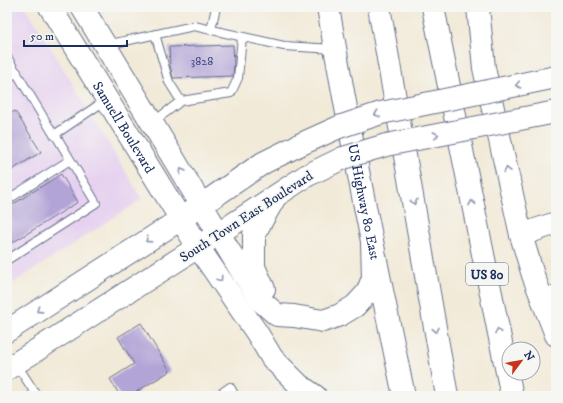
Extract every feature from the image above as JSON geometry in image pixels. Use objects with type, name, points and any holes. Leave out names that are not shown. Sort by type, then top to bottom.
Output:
[{"type":"main road","name":"Samuell Boulevard","points":[[50,7],[198,247],[272,358],[299,385],[315,396]]},
{"type":"main road","name":"Samuell Boulevard","points":[[82,7],[261,301],[277,315],[294,316],[323,321],[340,315],[355,306],[367,293],[373,278],[372,242]]},
{"type":"main road","name":"US Highway 80 East","points":[[328,7],[372,242],[404,396]]},
{"type":"main road","points":[[379,7],[447,396]]},
{"type":"main road","name":"US 80","points":[[433,7],[512,396]]},
{"type":"main road","points":[[478,7],[484,68],[521,235],[533,275],[548,291],[556,335]]},
{"type":"main road","points":[[7,331],[181,219],[263,163],[299,145],[339,127],[381,113],[556,77]]},
{"type":"main road","name":"South Town East Boulevard","points":[[10,360],[198,247],[306,176],[343,158],[386,145],[556,112]]},
{"type":"main road","points":[[277,195],[254,234],[254,267],[266,294],[294,316]]},
{"type":"main road","points":[[521,235],[556,223]]},
{"type":"lane","points":[[211,30],[216,7]]},
{"type":"lane","points":[[106,45],[194,26],[284,46],[335,49]]},
{"type":"lane","points":[[155,34],[169,82],[181,101]]},
{"type":"lane","points":[[152,122],[181,101],[231,93],[238,78],[242,37]]},
{"type":"lane","points":[[7,57],[96,203],[7,260]]},
{"type":"lane","points":[[7,78],[16,72]]},
{"type":"lane","points":[[54,134],[107,100]]},
{"type":"lane","points":[[7,200],[70,160]]},
{"type":"lane","points":[[10,360],[37,396]]},
{"type":"lane","points":[[217,396],[230,387],[235,396]]},
{"type":"shaded area","points":[[7,7],[26,7],[142,199],[7,287]]},
{"type":"building","points":[[233,45],[233,76],[173,78],[170,65],[169,47]]},
{"type":"building","points":[[15,111],[41,152],[7,173],[7,115]]},
{"type":"building","points":[[61,174],[78,202],[7,246],[7,208]]},
{"type":"building","points":[[141,323],[170,371],[136,392],[139,396],[120,396],[110,379],[134,364],[118,337]]}]
